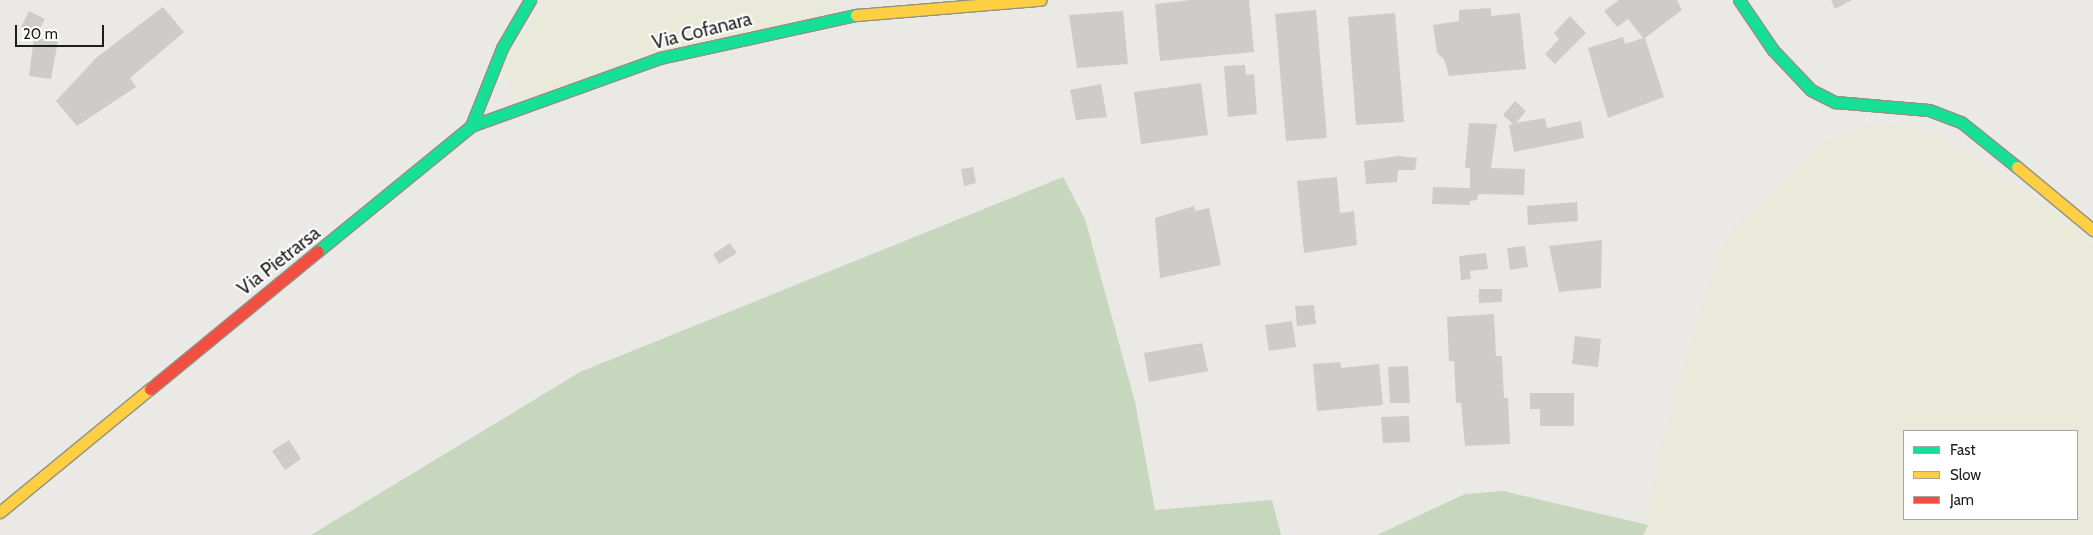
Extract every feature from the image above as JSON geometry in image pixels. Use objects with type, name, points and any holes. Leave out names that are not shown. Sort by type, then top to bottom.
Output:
[{"type":"street","name":"Via Pietrarsa","points":[[0,512],[471,126],[502,48],[530,0]]},
{"type":"street","name":"Via Cofanara","points":[[471,126],[527,110],[660,58],[836,17],[1040,0]]},
{"type":"street","points":[[1739,0],[1773,50],[1811,90],[1835,102],[1929,110],[1961,122],[2093,230]]},
{"type":"green space","points":[[546,0],[838,0],[840,10],[524,99],[515,98],[505,75],[507,61]]},
{"type":"green space","points":[[1878,123],[1937,133],[2026,191],[2079,231],[2093,247],[2093,535],[1643,535],[1661,449],[1715,263],[1735,226],[1826,142],[1844,132]]},
{"type":"green space","points":[[1063,177],[1085,219],[1135,402],[1155,510],[1272,500],[1281,535],[311,535],[580,372]]},
{"type":"green space","points":[[1503,491],[1648,525],[1643,535],[1377,535],[1465,494]]},
{"type":"building","points":[[1191,0],[1249,0],[1254,52],[1160,61],[1155,4]]},
{"type":"building","points":[[1619,0],[1677,0],[1682,10],[1645,38],[1664,97],[1608,118],[1588,48],[1623,37],[1625,44],[1643,38],[1628,19],[1617,27],[1604,11]]},
{"type":"building","points":[[1831,0],[1852,0],[1835,9]]},
{"type":"building","points":[[163,7],[184,32],[130,78],[136,87],[77,126],[56,101],[96,58]]},
{"type":"building","points":[[1491,8],[1491,16],[1520,13],[1526,69],[1449,76],[1444,59],[1437,53],[1433,25],[1459,21],[1459,10]]},
{"type":"building","points":[[1316,10],[1327,138],[1286,141],[1275,14]]},
{"type":"building","points":[[29,11],[45,19],[36,35],[21,27]]},
{"type":"building","points":[[1123,11],[1128,64],[1077,68],[1069,15]]},
{"type":"building","points":[[1395,13],[1404,122],[1356,125],[1348,17]]},
{"type":"building","points":[[1570,16],[1586,33],[1555,64],[1545,54],[1559,39],[1554,33]]},
{"type":"building","points":[[34,38],[58,41],[51,79],[29,76]]},
{"type":"building","points":[[1245,65],[1246,75],[1254,74],[1257,114],[1228,117],[1224,66]]},
{"type":"building","points":[[1201,83],[1208,135],[1141,144],[1134,92]]},
{"type":"building","points":[[1101,84],[1107,117],[1076,120],[1070,90]]},
{"type":"building","points":[[1515,101],[1526,111],[1516,123],[1545,118],[1547,128],[1581,121],[1584,138],[1514,152],[1509,125],[1513,124],[1503,115]]},
{"type":"building","points":[[1469,123],[1497,124],[1491,168],[1525,169],[1524,195],[1478,194],[1477,200],[1470,201],[1470,205],[1432,204],[1433,187],[1470,188],[1470,168],[1465,168]]},
{"type":"building","points":[[1398,156],[1417,158],[1415,170],[1398,170],[1397,182],[1366,184],[1364,161]]},
{"type":"building","points":[[973,167],[976,183],[964,186],[961,169]]},
{"type":"building","points":[[1337,177],[1340,213],[1354,211],[1357,245],[1304,253],[1297,181]]},
{"type":"building","points":[[1577,202],[1578,221],[1528,225],[1527,206]]},
{"type":"building","points":[[1194,206],[1195,211],[1209,208],[1221,265],[1160,278],[1155,218]]},
{"type":"building","points":[[1602,240],[1601,288],[1559,292],[1549,246]]},
{"type":"building","points":[[730,243],[737,253],[719,264],[713,254]]},
{"type":"building","points":[[1525,246],[1528,267],[1510,270],[1507,248]]},
{"type":"building","points":[[1486,253],[1488,269],[1470,271],[1471,279],[1461,280],[1459,256]]},
{"type":"building","points":[[1479,289],[1502,289],[1502,302],[1479,303]]},
{"type":"building","points":[[1314,305],[1316,324],[1297,326],[1295,306]]},
{"type":"building","points":[[1494,314],[1496,356],[1502,356],[1504,398],[1508,398],[1510,444],[1465,446],[1461,403],[1456,403],[1454,361],[1449,361],[1447,317]]},
{"type":"building","points":[[1292,321],[1296,347],[1269,351],[1265,325]]},
{"type":"building","points":[[1575,336],[1601,339],[1598,367],[1572,364]]},
{"type":"building","points":[[1202,343],[1208,371],[1149,382],[1144,353]]},
{"type":"building","points":[[1340,362],[1341,368],[1379,364],[1383,405],[1317,411],[1313,364]]},
{"type":"building","points":[[1408,366],[1410,403],[1390,403],[1388,367]]},
{"type":"building","points":[[1530,393],[1574,393],[1574,426],[1540,426],[1540,409],[1530,409]]},
{"type":"building","points":[[1409,416],[1410,442],[1383,443],[1381,417]]},
{"type":"building","points":[[289,440],[301,459],[285,470],[272,451]]},
{"type":"traffic: fast","points":[[318,251],[471,126],[502,48],[530,0]]},
{"type":"traffic: fast","points":[[1739,0],[1773,50],[1811,90],[1835,102],[1929,110],[1961,122],[2017,167]]},
{"type":"traffic: fast","points":[[471,126],[660,58],[856,15]]},
{"type":"traffic: slow","points":[[856,15],[1040,0]]},
{"type":"traffic: slow","points":[[2017,167],[2093,230]]},
{"type":"traffic: slow","points":[[0,512],[150,389]]},
{"type":"traffic: jam","points":[[150,389],[318,251]]}]
